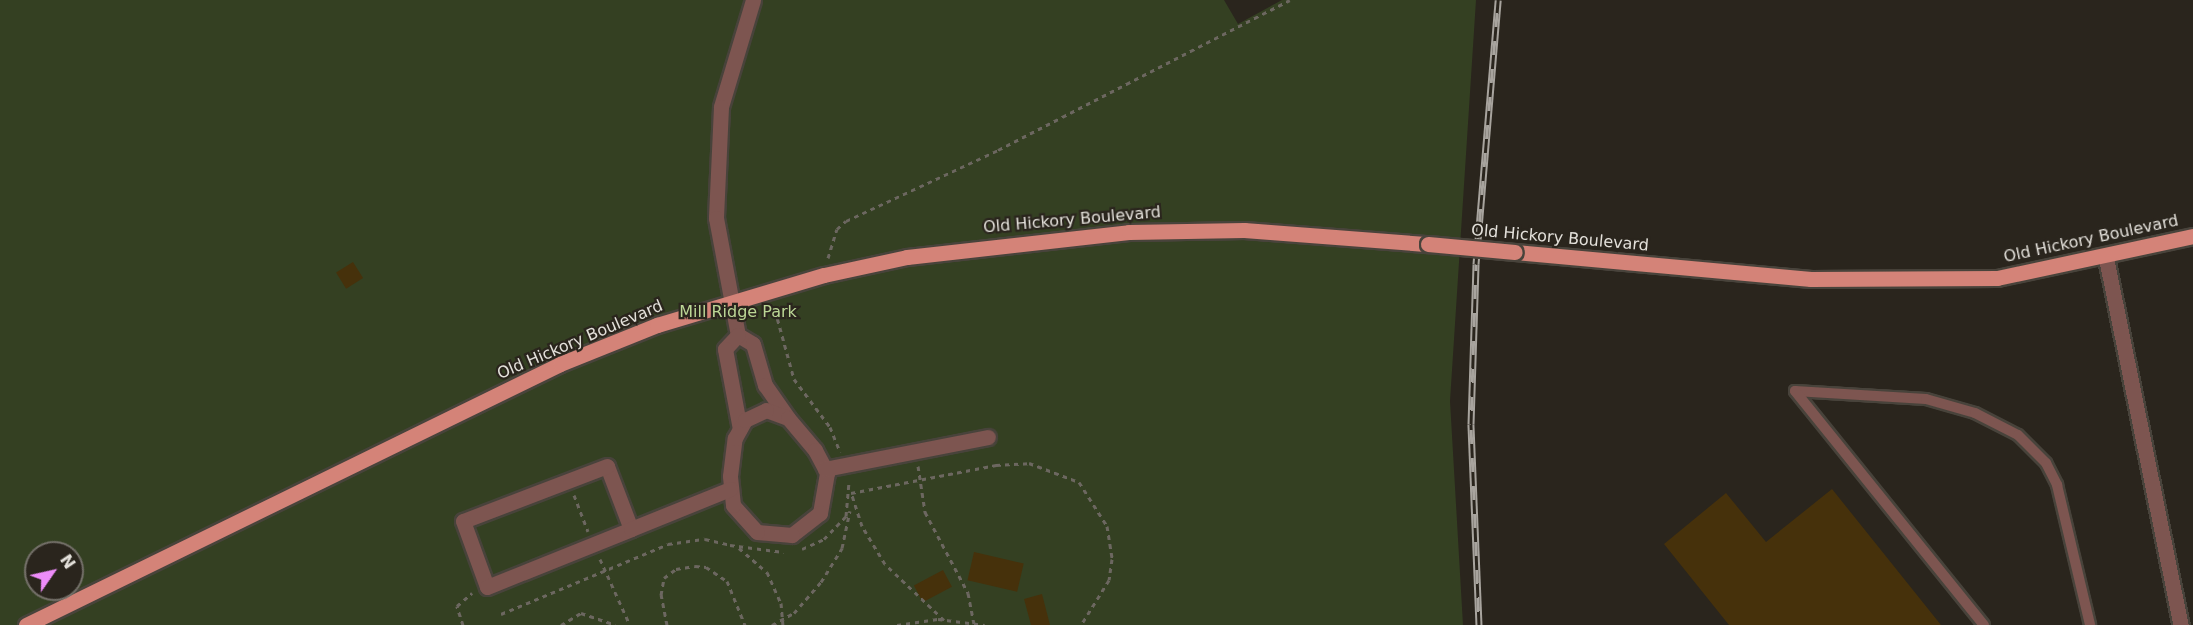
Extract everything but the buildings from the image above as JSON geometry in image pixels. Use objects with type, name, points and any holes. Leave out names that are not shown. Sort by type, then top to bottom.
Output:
[{"type":"main road","name":"Old Hickory Boulevard","points":[[26,625],[560,364],[730,301],[824,275],[907,256],[1129,231],[1244,230],[1428,244],[1811,279],[1997,278],[2106,258],[2193,236]]},
{"type":"street","points":[[738,334],[725,349],[740,429],[730,489],[733,505],[750,528],[764,534],[792,534],[807,527],[824,507],[825,469],[765,385],[753,344],[738,334],[716,218],[716,138],[727,81],[753,0]]},
{"type":"street","points":[[2106,258],[2181,625]]},
{"type":"street","points":[[740,429],[761,411],[788,418]]},
{"type":"street","points":[[825,469],[988,437]]},
{"type":"street","points":[[631,529],[607,466],[463,521],[488,587],[730,489]]},
{"type":"lane","points":[[1984,625],[1795,391],[1926,399],[1975,413],[2018,435],[2046,463],[2057,486],[2090,625]]},
{"type":"path","points":[[824,275],[832,240],[846,221],[1008,145],[1290,0]]},
{"type":"path","points":[[914,451],[921,479],[925,512],[968,593],[974,623]]},
{"type":"path","points":[[944,620],[885,564],[862,526],[851,493],[921,479],[1029,463],[1066,473],[1079,482],[1101,512],[1112,559],[1103,595],[1081,625]]},
{"type":"path","points":[[772,625],[783,620],[809,598],[831,567],[848,530],[850,506]]},
{"type":"path","points":[[501,614],[668,544],[705,539],[739,547],[755,558],[775,586],[783,625]]},
{"type":"path","points":[[667,625],[661,595],[664,578],[676,569],[695,566],[706,567],[728,581],[745,625]]},
{"type":"path","points":[[463,625],[457,606],[468,595],[488,587]]},
{"type":"path","points":[[561,625],[581,613],[615,625]]},
{"type":"path","points":[[897,625],[944,620],[985,625]]},
{"type":"green space","name":"Mill Ridge Park","points":[[0,0],[1224,0],[1238,24],[1282,0],[1476,0],[1450,401],[1463,625],[0,625]]},
{"type":"railway","points":[[1479,625],[1471,424],[1476,264],[1498,0]]}]
